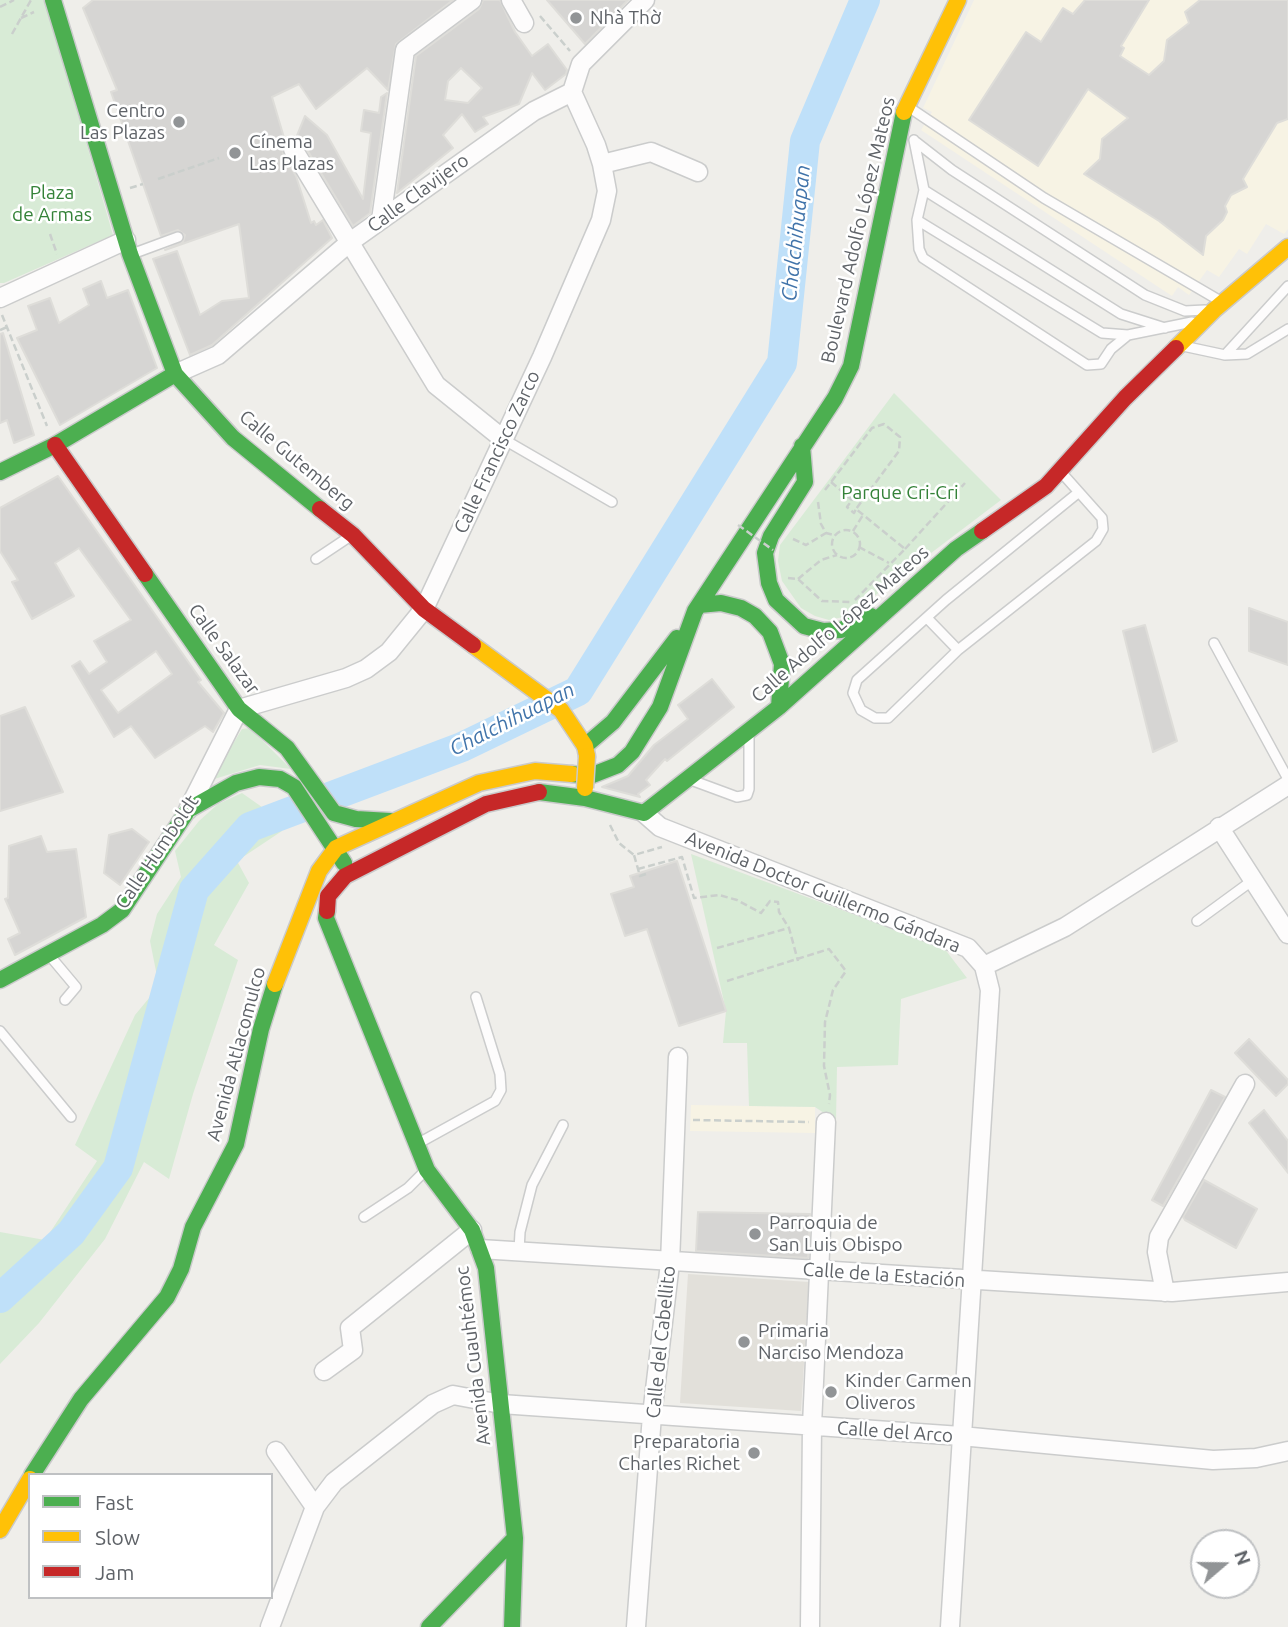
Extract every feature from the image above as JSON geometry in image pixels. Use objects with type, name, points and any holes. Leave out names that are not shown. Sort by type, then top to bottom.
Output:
[{"type":"main road","name":"Boulevard Adolfo López Mateos","points":[[697,608],[835,398],[851,366],[905,106],[956,2]]},
{"type":"main road","name":"Calle Gutemberg","points":[[47,4],[128,247],[175,374],[233,438],[353,535],[424,609],[526,687],[561,710],[583,746]]},
{"type":"main road","name":"Calle Adolfo López Mateos","points":[[644,813],[779,707],[956,550],[1046,486],[1125,398],[1219,306],[1288,247]]},
{"type":"main road","points":[[0,472],[55,445],[175,374]]},
{"type":"main road","name":"Calle Salazar","points":[[55,445],[239,709],[286,748],[334,813],[355,819],[398,821]]},
{"type":"main road","points":[[802,446],[805,482],[770,553],[769,583],[776,600],[804,626],[823,631],[841,630],[895,604]]},
{"type":"main road","points":[[723,568],[770,553]]},
{"type":"main road","points":[[585,793],[583,746],[613,722],[697,608],[721,603],[741,608],[755,616],[770,632],[778,647],[782,664],[779,707]]},
{"type":"main road","points":[[333,843],[398,821],[479,783],[535,771],[590,776],[618,765],[632,752],[660,707],[697,608]]},
{"type":"main road","points":[[188,810],[236,783],[259,777],[281,779],[294,787],[333,843],[349,874],[486,804],[537,792],[585,793],[602,802],[644,813]]},
{"type":"main road","name":"Calle Humboldt","points":[[0,980],[102,925],[122,910],[188,810]]},
{"type":"main road","name":"Avenida Atlacomulco","points":[[34,1473],[81,1399],[167,1297],[181,1269],[193,1227],[236,1144],[261,1029],[287,948],[333,843]]},
{"type":"main road","name":"Avenida Cuauhtémoc","points":[[349,874],[335,884],[328,896],[326,918],[427,1170],[472,1230],[486,1268],[515,1538],[512,1627]]},
{"type":"main road","name":"Avenida Atlacomulco","points":[[0,1530],[28,1482]]},
{"type":"main road","points":[[429,1627],[515,1538]]},
{"type":"street","points":[[381,220],[405,50],[472,0]]},
{"type":"street","points":[[511,0],[531,18]]},
{"type":"street","points":[[572,92],[581,64],[645,0]]},
{"type":"street","name":"Calle Clavijero","points":[[175,374],[218,355],[350,242],[534,111],[572,92]]},
{"type":"street","name":"Calle Francisco Zarco","points":[[239,709],[346,678],[366,669],[389,652],[424,609],[601,220],[607,191],[601,164],[596,145],[572,92]]},
{"type":"street","points":[[293,149],[436,385],[503,439]]},
{"type":"street","points":[[601,164],[650,152],[698,172]]},
{"type":"street","points":[[0,298],[128,247]]},
{"type":"street","name":"Calle Humboldt","points":[[188,810],[239,709]]},
{"type":"street","points":[[950,1627],[990,990],[984,966],[1065,927],[1288,785]]},
{"type":"street","name":"Avenida Doctor Guillermo Gándara","points":[[644,813],[660,827],[968,948],[984,966]]},
{"type":"street","points":[[1219,827],[1288,934]]},
{"type":"street","name":"Calle del Cabellito","points":[[636,1627],[652,1415],[670,1263],[678,1057]]},
{"type":"street","points":[[1165,1292],[1157,1252],[1160,1237],[1245,1084]]},
{"type":"street","points":[[810,1627],[812,1425],[826,1122]]},
{"type":"street","points":[[324,1371],[353,1350],[350,1328],[472,1230]]},
{"type":"street","name":"Calle de la Estación","points":[[480,1249],[1165,1292],[1288,1283]]},
{"type":"street","name":"Calle del Arco","points":[[270,1627],[315,1507],[334,1482],[433,1404],[453,1395],[500,1404],[961,1436],[1213,1460],[1255,1458],[1288,1451]]},
{"type":"street","points":[[276,1451],[315,1507]]},
{"type":"lane","points":[[905,106],[1044,198],[1219,306]]},
{"type":"lane","points":[[897,138],[914,140],[952,170],[1145,295],[1185,311],[1219,306]]},
{"type":"lane","points":[[914,140],[924,190],[917,220],[919,249],[923,258],[1087,365],[1101,364],[1111,349],[1128,335]]},
{"type":"lane","points":[[924,190],[1121,314],[1169,329]]},
{"type":"lane","points":[[917,220],[1102,333],[1128,335],[1169,329],[1191,323],[1219,306]]},
{"type":"lane","points":[[128,247],[178,237]]},
{"type":"lane","points":[[1226,355],[1288,286]]},
{"type":"lane","points":[[1181,345],[1226,355],[1247,354],[1288,329]]},
{"type":"lane","points":[[503,439],[612,502]]},
{"type":"lane","points":[[1061,472],[1079,492],[1102,518],[1103,528],[1096,541],[958,650],[888,718],[875,718],[861,710],[853,693],[857,680],[1079,492]]},
{"type":"lane","points":[[316,559],[353,535]]},
{"type":"lane","points":[[927,618],[958,650]]},
{"type":"lane","points":[[1214,643],[1288,779]]},
{"type":"lane","points":[[690,779],[737,797],[747,794],[750,789],[749,731]]},
{"type":"lane","points":[[1197,920],[1253,880]]},
{"type":"lane","points":[[47,953],[76,987],[65,1000]]},
{"type":"lane","points":[[417,1144],[495,1101],[501,1090],[500,1074],[476,997]]},
{"type":"lane","points":[[0,1031],[71,1117]]},
{"type":"lane","points":[[519,1251],[520,1232],[532,1185],[563,1125]]},
{"type":"lane","points":[[364,1217],[408,1188],[427,1170]]},
{"type":"path","points":[[0,7],[14,0]]},
{"type":"path","points":[[12,34],[31,0]]},
{"type":"path","points":[[20,19],[47,4]]},
{"type":"path","points":[[531,18],[570,51]]},
{"type":"path","points":[[158,179],[219,158]]},
{"type":"path","points":[[50,234],[57,254]]},
{"type":"path","points":[[0,309],[55,445]]},
{"type":"path","points":[[0,330],[7,327]]},
{"type":"path","points":[[826,533],[818,503],[831,482],[872,428],[884,424],[900,437],[899,451],[854,513],[847,507],[852,500],[831,482]]},
{"type":"path","points":[[781,575],[798,579],[822,601],[853,602],[965,483]]},
{"type":"path","points":[[856,509],[905,549]]},
{"type":"path","points":[[853,531],[863,515]]},
{"type":"path","points":[[738,525],[770,553],[780,532],[806,545],[826,533],[834,535],[843,530],[853,531],[859,538],[859,547],[854,555],[846,558],[837,555],[821,560],[798,579]]},
{"type":"path","points":[[834,535],[832,546],[837,555]]},
{"type":"path","points":[[859,547],[889,563]]},
{"type":"path","points":[[602,802],[619,843],[634,855],[640,876],[646,874]]},
{"type":"path","points":[[634,855],[692,839]]},
{"type":"path","points":[[638,869],[682,857],[694,898],[719,895],[737,900],[761,914],[770,901],[778,902],[779,912],[789,928],[798,961]]},
{"type":"path","points":[[717,948],[789,928]]},
{"type":"path","points":[[676,1120],[826,1122],[830,1095],[824,1066],[825,1022],[833,990],[846,971],[829,949],[798,961],[727,981]]},
{"type":"shaded area","points":[[974,0],[1288,0],[1288,229],[1284,234],[1266,224],[1247,254],[1239,249],[1219,277],[1207,270],[1189,295],[1178,287],[1172,296],[921,130],[932,112],[923,108]]},
{"type":"shaded area","points":[[691,1105],[815,1107],[815,1133],[690,1131]]},
{"type":"shaded area","name":"Primaria Narciso Mendoza","points":[[688,1274],[809,1282],[801,1411],[680,1403]]},
{"type":"green space","name":"Plaza de Armas","points":[[0,0],[45,0],[113,235],[4,283],[0,283]]},
{"type":"green space","name":"Parque Cri-Cri","points":[[894,393],[1001,500],[848,616],[829,620],[815,616],[801,608],[782,581],[778,561],[780,545]]},
{"type":"green space","points":[[250,728],[291,769],[260,765],[211,780],[242,729]]},
{"type":"green space","points":[[242,793],[269,812],[282,831],[237,861],[249,883],[214,945],[238,960],[193,1094],[169,1179],[144,1162],[105,1239],[39,1323],[0,1364],[0,1232],[45,1240],[97,1161],[75,1145],[135,1015],[159,986],[150,941],[157,914],[181,877],[175,851],[199,821],[218,804]]},
{"type":"green space","points":[[691,854],[944,948],[967,978],[901,999],[898,1065],[837,1067],[836,1121],[815,1107],[749,1106],[747,1043],[723,1043],[726,1011]]},
{"type":"building","points":[[93,0],[453,0],[396,44],[388,90],[367,68],[316,109],[299,84],[272,97],[285,141],[283,154],[296,176],[311,223],[314,221],[316,225],[323,220],[332,238],[212,345],[190,355],[153,259],[177,251],[200,315],[222,301],[249,298],[239,224],[165,250],[183,242],[185,235],[178,230],[161,236],[111,92],[117,90],[83,8]]},
{"type":"building","points":[[483,0],[500,0],[515,32],[532,56],[548,44],[567,70],[566,74],[545,90],[532,73],[519,104],[483,117],[488,124],[475,132],[462,114],[443,135],[453,148],[397,193],[416,56],[479,9]],"holes":[[[461,68],[482,88],[468,103],[445,100],[448,81]]]},
{"type":"building","points":[[547,0],[628,0],[585,44]]},
{"type":"building","points":[[1085,0],[1149,0],[1121,46],[1124,48],[1120,56],[1149,75],[1164,61],[1167,40],[1189,23],[1185,12],[1200,0],[1288,0],[1288,119],[1277,123],[1249,169],[1243,179],[1247,187],[1231,195],[1225,206],[1227,212],[1223,220],[1206,236],[1203,255],[1159,221],[1084,174],[1100,159],[1102,139],[1128,118],[1088,89],[1038,166],[969,120],[1026,32],[1041,42],[1063,8],[1073,14]]},
{"type":"building","points":[[387,93],[370,213],[353,226],[303,143],[296,138],[305,116],[327,135],[363,199],[371,133],[361,131],[364,110],[379,113],[381,97]]},
{"type":"building","points":[[101,281],[107,298],[128,290],[157,368],[60,425],[17,338],[37,330],[28,306],[50,298],[59,323],[89,305],[83,289]]},
{"type":"building","points":[[3,333],[34,435],[14,443],[7,420],[0,423],[0,334]]},
{"type":"building","points":[[58,476],[201,680],[198,682],[224,713],[213,732],[205,726],[155,758],[131,726],[114,737],[72,666],[80,661],[89,674],[107,662],[94,641],[131,620],[79,548],[55,563],[74,596],[32,619],[12,582],[18,580],[0,551],[0,508]],"holes":[[[156,651],[172,674],[118,713],[101,690]]]},
{"type":"building","points":[[1249,608],[1288,622],[1288,665],[1249,651]]},
{"type":"building","points":[[1145,625],[1177,741],[1153,752],[1123,631]]},
{"type":"building","points":[[712,679],[734,707],[667,761],[665,759],[646,780],[650,785],[638,794],[640,797],[602,787],[628,776],[654,745],[688,719],[678,705]]},
{"type":"building","points":[[25,707],[63,792],[0,811],[0,716]]},
{"type":"building","points":[[132,829],[149,842],[120,885],[104,873],[109,835]]},
{"type":"building","points":[[41,836],[47,852],[76,849],[86,917],[15,955],[8,939],[20,933],[5,899],[8,898],[9,846]]},
{"type":"building","points":[[677,861],[726,1011],[679,1026],[647,929],[625,936],[611,894],[634,887],[630,876]]},
{"type":"building","points":[[1249,1039],[1288,1080],[1288,1084],[1276,1096],[1235,1053]]},
{"type":"building","points":[[1211,1090],[1225,1097],[1163,1206],[1152,1200]]},
{"type":"building","points":[[1264,1110],[1288,1141],[1288,1173],[1249,1123]]},
{"type":"building","points":[[1204,1180],[1257,1209],[1236,1248],[1183,1217]]},
{"type":"building","name":"Parroquia de San Luis Obispo","points":[[698,1212],[810,1214],[808,1258],[696,1251]]},
{"type":"waterway","name":"Chalchihuapan","points":[[0,1298],[71,1233],[118,1168],[194,890],[250,827],[462,747],[578,691],[782,363],[805,141],[865,0]]},
{"type":"traffic: fast","points":[[53,0],[130,254],[175,374],[233,438],[320,509]]},
{"type":"traffic: fast","points":[[572,774],[590,776],[618,765],[632,752],[660,707],[695,611],[835,398],[851,366],[904,112]]},
{"type":"traffic: fast","points":[[0,472],[55,445],[175,374]]},
{"type":"traffic: fast","points":[[802,446],[805,482],[771,536],[765,553],[769,583],[776,600],[804,626],[823,631],[841,630],[871,616]]},
{"type":"traffic: fast","points":[[539,792],[585,798],[644,813],[779,707],[956,549],[982,531]]},
{"type":"traffic: fast","points":[[145,574],[239,709],[287,748],[334,813],[356,819],[390,821]]},
{"type":"traffic: fast","points":[[699,605],[721,603],[741,608],[755,616],[770,632],[782,664],[779,707]]},
{"type":"traffic: fast","points":[[585,746],[613,722],[677,638]]},
{"type":"traffic: fast","points":[[0,980],[102,925],[122,910],[188,810],[236,783],[259,777],[280,779],[294,787],[344,863]]},
{"type":"traffic: fast","points":[[327,911],[326,918],[427,1170],[472,1230],[486,1268],[515,1538],[512,1627]]},
{"type":"traffic: fast","points":[[33,1473],[81,1399],[167,1297],[181,1269],[193,1227],[236,1144],[261,1029],[275,984]]},
{"type":"traffic: fast","points":[[429,1627],[515,1538]]},
{"type":"traffic: slow","points":[[904,112],[958,0]]},
{"type":"traffic: slow","points":[[1176,348],[1214,310],[1288,247]]},
{"type":"traffic: slow","points":[[473,645],[561,710],[585,746],[587,756]]},
{"type":"traffic: slow","points":[[585,788],[587,756]]},
{"type":"traffic: slow","points":[[275,984],[319,871],[336,848],[479,783],[535,771],[572,774]]},
{"type":"traffic: slow","points":[[0,1530],[28,1482]]},
{"type":"traffic: jam","points":[[982,531],[1046,486],[1125,398],[1176,348]]},
{"type":"traffic: jam","points":[[55,445],[145,574]]},
{"type":"traffic: jam","points":[[320,509],[353,535],[424,609],[473,645]]},
{"type":"traffic: jam","points":[[327,911],[328,896],[345,876],[486,804],[539,792]]},
{"type":"place","name":"Nhà Thờ","points":[[576,18]]},
{"type":"place","name":"Centro Las Plazas","points":[[179,122]]},
{"type":"place","name":"Cínema Las Plazas","points":[[235,153]]},
{"type":"place","name":"Parroquia de San Luis Obispo","points":[[755,1234]]},
{"type":"place","name":"Primaria Narciso Mendoza","points":[[744,1342]]},
{"type":"place","name":"Kinder Carmen Oliveros","points":[[831,1392]]},
{"type":"place","name":"Preparatoria Charles Richet","points":[[754,1453]]}]
